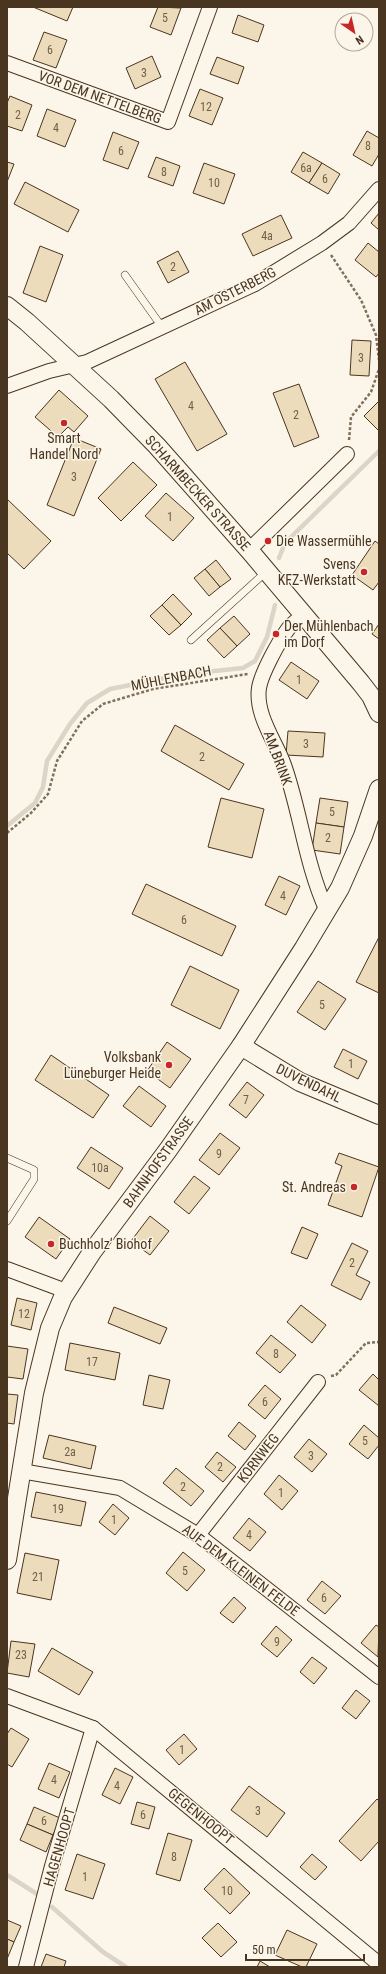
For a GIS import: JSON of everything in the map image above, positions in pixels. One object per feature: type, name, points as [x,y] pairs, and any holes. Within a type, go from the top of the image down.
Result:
[{"type":"street","name":"VOR DEM NETTELBERG","points":[[7,63],[168,122],[210,7]]},
{"type":"street","name":"AM OSTERBERG","points":[[7,386],[72,365],[87,362],[255,284],[322,243],[349,223],[379,189]]},
{"type":"street","name":"SCHARMBECKER STRASSE","points":[[7,306],[27,322],[72,365],[111,399],[157,446],[375,694]]},
{"type":"street","points":[[249,550],[347,454]]},
{"type":"street","name":"AM BRINK","points":[[304,615],[289,628],[264,672],[259,689],[262,713],[284,766],[316,888],[327,911]]},
{"type":"street","points":[[375,694],[379,713]]},
{"type":"street","name":"BAHNHOFSTRASSE","points":[[7,1560],[42,1352],[50,1328],[66,1292],[92,1252],[168,1150],[241,1046],[327,911],[354,859],[379,789]]},
{"type":"street","name":"DUVENDAHL","points":[[241,1046],[300,1082],[379,1115]]},
{"type":"street","points":[[7,1269],[66,1292]]},
{"type":"street","name":"KORNWEG","points":[[198,1535],[318,1382]]},
{"type":"street","name":"AUF DEM KLEINEN FELDE","points":[[21,1471],[120,1488],[198,1535],[379,1677]]},
{"type":"street","name":"GEGENHOOPT","points":[[7,1696],[93,1728],[379,1964]]},
{"type":"street","name":"HAGENHOOPT","points":[[26,1967],[52,1866],[93,1728]]},
{"type":"lane","points":[[125,275],[162,327]]},
{"type":"lane","points":[[192,640],[267,571]]},
{"type":"lane","points":[[7,1158],[34,1170],[34,1179],[7,1221]]},
{"type":"path","points":[[322,243],[360,300],[376,335],[379,360]]},
{"type":"path","points":[[347,454],[351,417],[371,392],[379,369]]},
{"type":"path","name":"MÜHLENBACH","points":[[7,833],[31,813],[48,794],[57,761],[82,721],[103,704],[153,689],[264,672]]},
{"type":"path","points":[[318,1382],[336,1374],[366,1343],[379,1342]]},
{"type":"building","points":[[33,7],[73,7],[67,21]]},
{"type":"building","points":[[158,7],[181,8],[171,35],[150,27]]},
{"type":"building","points":[[238,15],[264,25],[258,42],[232,33]]},
{"type":"building","points":[[44,32],[67,40],[56,68],[33,60]]},
{"type":"building","points":[[152,56],[161,77],[135,89],[126,68]]},
{"type":"building","points":[[217,57],[244,67],[238,84],[210,74]]},
{"type":"building","points":[[200,89],[223,98],[212,125],[189,116]]},
{"type":"building","points":[[10,96],[32,105],[22,131],[7,126],[7,103]]},
{"type":"building","points":[[47,109],[76,120],[65,147],[37,136]]},
{"type":"building","points":[[367,131],[379,138],[379,154],[372,166],[353,155]]},
{"type":"building","points":[[113,132],[139,142],[128,169],[103,160]]},
{"type":"building","points":[[303,152],[322,163],[309,183],[291,172]]},
{"type":"building","points":[[156,157],[180,166],[173,186],[148,177]]},
{"type":"building","points":[[7,162],[14,164],[7,182]]},
{"type":"building","points":[[204,163],[235,174],[224,204],[193,193]]},
{"type":"building","points":[[322,163],[340,174],[328,194],[309,183]]},
{"type":"building","points":[[25,182],[79,210],[68,232],[14,204]]},
{"type":"building","points":[[379,213],[379,230],[371,223]]},
{"type":"building","points":[[281,215],[292,238],[253,256],[242,234]]},
{"type":"building","points":[[368,243],[379,252],[379,273],[376,277],[355,260]]},
{"type":"building","points":[[40,246],[63,255],[46,302],[23,293]]},
{"type":"building","points":[[178,251],[189,272],[168,283],[157,262]]},
{"type":"building","points":[[352,340],[371,341],[369,376],[350,375]]},
{"type":"building","points":[[185,362],[227,434],[197,451],[155,379]]},
{"type":"building","points":[[299,384],[319,437],[294,447],[273,393]]},
{"type":"building","points":[[59,390],[88,416],[74,432],[68,427],[58,437],[35,417]]},
{"type":"building","points":[[379,401],[379,431],[364,416]]},
{"type":"building","points":[[74,438],[101,449],[74,516],[47,505]]},
{"type":"building","points":[[133,462],[157,485],[121,521],[98,498]]},
{"type":"building","points":[[166,493],[194,518],[173,541],[145,516]]},
{"type":"building","points":[[7,499],[51,541],[24,569],[7,553]]},
{"type":"building","points":[[375,541],[379,544],[379,582],[373,590],[352,575]]},
{"type":"building","points":[[216,560],[231,579],[220,587],[205,569]]},
{"type":"building","points":[[205,569],[220,587],[209,596],[194,578]]},
{"type":"building","points":[[173,594],[192,614],[181,625],[162,605]]},
{"type":"building","points":[[162,605],[181,625],[169,635],[150,616]]},
{"type":"building","points":[[234,616],[250,634],[237,646],[220,628]]},
{"type":"building","points":[[379,624],[379,639],[372,634]]},
{"type":"building","points":[[220,628],[237,646],[224,658],[207,640]]},
{"type":"building","points":[[291,662],[319,681],[307,699],[279,680]]},
{"type":"building","points":[[175,725],[244,764],[229,790],[161,751]]},
{"type":"building","points":[[288,731],[325,733],[323,757],[286,755]]},
{"type":"building","points":[[221,798],[264,809],[252,858],[208,847]]},
{"type":"building","points":[[320,798],[348,802],[344,827],[316,823]]},
{"type":"building","points":[[316,823],[344,827],[340,854],[312,850]]},
{"type":"building","points":[[279,876],[300,886],[286,915],[265,905]]},
{"type":"building","points":[[146,884],[236,926],[222,956],[132,914]]},
{"type":"building","points":[[379,937],[379,993],[356,982]]},
{"type":"building","points":[[190,966],[239,990],[220,1029],[171,1005]]},
{"type":"building","points":[[318,981],[346,999],[325,1030],[297,1012]]},
{"type":"building","name":"Volksbank Lüneburger Heide","points":[[167,1042],[191,1059],[170,1088],[147,1071]]},
{"type":"building","points":[[343,1049],[367,1061],[358,1079],[334,1067]]},
{"type":"building","points":[[51,1055],[109,1095],[93,1118],[35,1080]]},
{"type":"building","points":[[247,1082],[264,1095],[246,1118],[229,1105]]},
{"type":"building","points":[[139,1086],[166,1106],[151,1127],[123,1106]]},
{"type":"building","points":[[220,1133],[240,1148],[219,1175],[199,1160]]},
{"type":"building","points":[[91,1147],[123,1168],[109,1189],[77,1168]]},
{"type":"building","name":"St. Andreas","points":[[339,1153],[379,1167],[362,1217],[328,1205],[342,1166],[335,1163]]},
{"type":"building","points":[[194,1176],[210,1188],[189,1214],[174,1202]]},
{"type":"building","points":[[150,1216],[169,1231],[150,1255],[131,1241]]},
{"type":"building","points":[[39,1217],[70,1239],[56,1259],[25,1237]]},
{"type":"building","points":[[302,1227],[318,1234],[307,1259],[291,1253]]},
{"type":"building","points":[[352,1243],[368,1251],[356,1275],[370,1282],[361,1300],[331,1285]]},
{"type":"building","points":[[17,1298],[37,1303],[31,1330],[11,1325]]},
{"type":"building","points":[[301,1305],[326,1325],[312,1343],[287,1322]]},
{"type":"building","points":[[114,1307],[167,1328],[160,1344],[108,1323]]},
{"type":"building","points":[[271,1335],[296,1355],[280,1373],[256,1353]]},
{"type":"building","points":[[70,1343],[120,1353],[115,1380],[65,1370]]},
{"type":"building","points":[[7,1346],[28,1349],[23,1379],[7,1377]]},
{"type":"building","points":[[373,1374],[379,1380],[379,1406],[359,1390]]},
{"type":"building","points":[[149,1375],[170,1380],[163,1409],[143,1405]]},
{"type":"building","points":[[265,1385],[281,1399],[265,1419],[248,1405]]},
{"type":"building","points":[[7,1394],[18,1395],[14,1424],[7,1423]]},
{"type":"building","points":[[239,1422],[256,1436],[245,1450],[228,1436]]},
{"type":"building","points":[[364,1425],[379,1438],[379,1445],[368,1459],[349,1444]]},
{"type":"building","points":[[49,1435],[96,1446],[91,1469],[43,1458]]},
{"type":"building","points":[[309,1439],[327,1454],[312,1472],[294,1457]]},
{"type":"building","points":[[217,1452],[236,1467],[223,1482],[205,1467]]},
{"type":"building","points":[[176,1468],[204,1491],[191,1506],[163,1483]]},
{"type":"building","points":[[279,1475],[298,1491],[282,1510],[264,1494]]},
{"type":"building","points":[[36,1492],[86,1502],[81,1526],[31,1517]]},
{"type":"building","points":[[113,1504],[129,1518],[115,1535],[99,1522]]},
{"type":"building","points":[[249,1518],[266,1532],[250,1551],[233,1538]]},
{"type":"building","points":[[183,1552],[205,1570],[187,1591],[166,1573]]},
{"type":"building","points":[[25,1553],[59,1560],[51,1600],[17,1593]]},
{"type":"building","points":[[322,1581],[341,1596],[325,1614],[307,1600]]},
{"type":"building","points":[[234,1597],[246,1608],[233,1623],[220,1613]]},
{"type":"building","points":[[376,1625],[379,1627],[378,1657],[361,1643]]},
{"type":"building","points":[[276,1626],[292,1640],[277,1657],[261,1644]]},
{"type":"building","points":[[11,1641],[35,1644],[29,1677],[7,1673]]},
{"type":"building","points":[[52,1648],[93,1672],[79,1695],[38,1671]]},
{"type":"building","points":[[312,1657],[327,1668],[314,1684],[300,1672]]},
{"type":"building","points":[[356,1690],[370,1701],[356,1719],[342,1708]]},
{"type":"building","points":[[11,1728],[29,1739],[12,1767],[7,1764],[7,1734]]},
{"type":"building","points":[[184,1734],[197,1749],[179,1765],[166,1750]]},
{"type":"building","points":[[49,1763],[70,1772],[59,1798],[38,1789]]},
{"type":"building","points":[[115,1768],[133,1777],[120,1804],[102,1795]]},
{"type":"building","points":[[249,1786],[285,1813],[267,1837],[231,1810]]},
{"type":"building","points":[[377,1799],[379,1801],[379,1841],[361,1861],[339,1841]]},
{"type":"building","points":[[137,1802],[155,1807],[149,1829],[131,1824]]},
{"type":"building","points":[[34,1807],[60,1818],[53,1835],[27,1824]]},
{"type":"building","points":[[27,1824],[53,1835],[46,1852],[20,1840]]},
{"type":"building","points":[[168,1833],[192,1840],[180,1881],[156,1874]]},
{"type":"building","points":[[77,1854],[105,1864],[93,1899],[65,1890]]},
{"type":"building","points":[[312,1854],[327,1867],[315,1880],[300,1867]]},
{"type":"building","points":[[224,1868],[250,1893],[230,1914],[204,1889]]},
{"type":"building","points":[[7,1920],[21,1926],[14,1942],[7,1939]]},
{"type":"building","points":[[218,1923],[237,1942],[221,1957],[202,1938]]},
{"type":"building","points":[[287,1930],[317,1944],[306,1967],[302,1967],[275,1955]]},
{"type":"building","points":[[7,1939],[14,1942],[7,1959]]},
{"type":"building","points":[[46,1954],[66,1961],[64,1967],[41,1967]]},
{"type":"building","points":[[260,1961],[270,1967],[257,1967]]},
{"type":"waterway","points":[[279,558],[285,543],[379,451]]},
{"type":"waterway","points":[[7,826],[35,803],[43,787],[47,761],[70,724],[87,703],[110,689],[186,674],[243,668],[255,661],[267,637],[275,605]]},
{"type":"waterway","points":[[7,1875],[37,1894]]},
{"type":"waterway","points":[[52,1907],[103,1952],[126,1967]]},
{"type":"place","name":"Smart Handel Nord","points":[[64,423]]},
{"type":"place","name":"Die Wassermühle","points":[[268,541]]},
{"type":"place","name":"Svens KFZ-Werkstatt","points":[[364,572]]},
{"type":"place","name":"Der Mühlenbach im Dorf","points":[[276,634]]},
{"type":"place","name":"Volksbank Lüneburger Heide","points":[[169,1065]]},
{"type":"place","name":"St. Andreas","points":[[354,1187]]},
{"type":"place","name":"Buchholz‘ Biohof","points":[[51,1244]]}]
